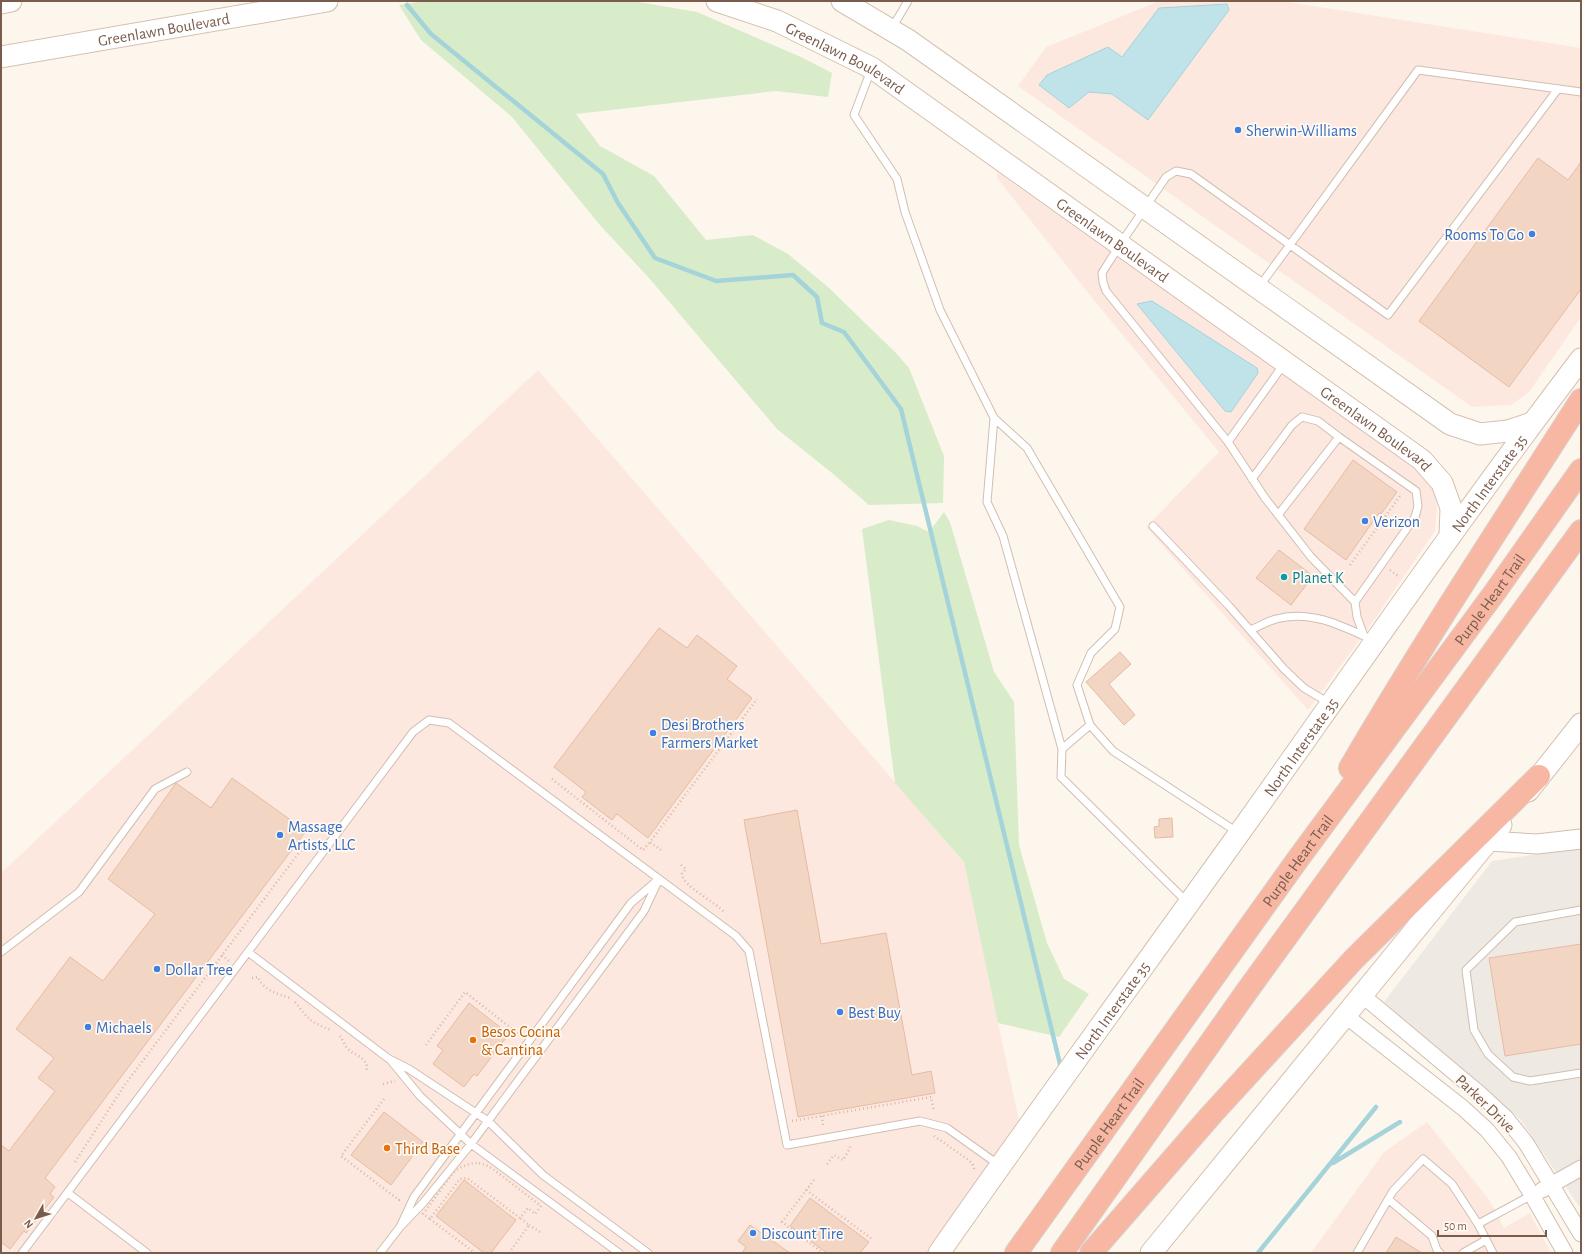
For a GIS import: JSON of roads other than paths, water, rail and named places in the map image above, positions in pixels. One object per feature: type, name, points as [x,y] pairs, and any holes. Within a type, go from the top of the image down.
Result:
[{"type":"highway","points":[[1298,859],[1370,733],[1581,400]]},
{"type":"highway","name":"Purple Heart Trail","points":[[1016,1253],[1298,859],[1495,592],[1581,470]]},
{"type":"highway","points":[[1062,1253],[1247,991],[1581,531]]},
{"type":"highway","points":[[1091,1253],[1212,1114],[1354,959],[1539,776]]},
{"type":"main road","points":[[1,3],[11,1]]},
{"type":"main road","name":"Greenlawn Boulevard","points":[[1,57],[327,1]]},
{"type":"main road","name":"Greenlawn Boulevard","points":[[717,1],[777,21],[872,68],[1121,243],[1422,460],[1442,483],[1450,508],[1450,536]]},
{"type":"main road","points":[[848,2],[908,40],[1146,207],[1450,424],[1480,434],[1508,431],[1532,423]]},
{"type":"main road","name":"North Interstate 35","points":[[939,1253],[1330,705],[1370,638],[1450,536],[1532,423],[1581,359]]},
{"type":"main road","points":[[1151,1253],[1346,1016],[1581,724]]},
{"type":"street","points":[[1488,841],[1537,844],[1581,839]]},
{"type":"street","name":"Parker Drive","points":[[1362,995],[1480,1094],[1506,1118],[1526,1143],[1581,1234]]},
{"type":"street","name":"Parker Drive","points":[[1346,1016],[1463,1108],[1487,1130],[1509,1157],[1565,1253]]},
{"type":"street","points":[[1532,1196],[1581,1168]]},
{"type":"lane","points":[[891,30],[908,1]]},
{"type":"lane","points":[[872,68],[854,115],[897,179],[905,212],[940,310],[994,418],[1027,448],[1120,607],[1115,629],[1091,653],[1077,685],[1090,725],[1113,751],[1239,833]]},
{"type":"lane","points":[[1258,287],[1290,246],[1418,70],[1581,92]]},
{"type":"lane","points":[[1370,638],[1357,617],[1355,602],[1311,558],[1252,479],[1228,442],[1106,291],[1102,273],[1166,177],[1176,171],[1191,174],[1388,316],[1558,89]]},
{"type":"lane","points":[[1228,442],[1285,362]]},
{"type":"lane","points":[[1252,479],[1292,425],[1302,417],[1318,421],[1416,491],[1418,506],[1415,517],[1355,602]]},
{"type":"lane","points":[[994,418],[988,502],[1003,536],[1062,749],[1061,777],[1189,903]]},
{"type":"lane","points":[[1278,515],[1339,437]]},
{"type":"lane","points":[[1153,526],[1229,606],[1284,669],[1304,688],[1330,705]]},
{"type":"lane","points":[[1250,630],[1276,619],[1304,616],[1337,623],[1370,638]]},
{"type":"lane","points":[[22,1253],[413,732],[429,720],[449,723],[736,936],[749,951],[787,1145],[920,1120],[947,1128],[1000,1166]]},
{"type":"lane","points":[[1062,749],[1090,725]]},
{"type":"lane","points":[[1,952],[78,892],[155,789],[187,772]]},
{"type":"lane","points":[[400,1227],[414,1197],[475,1113],[632,903],[659,879]]},
{"type":"lane","points":[[380,1253],[400,1227],[423,1203],[471,1144],[644,911],[659,879]]},
{"type":"lane","points":[[1581,910],[1515,922],[1466,970],[1474,1030],[1488,1054],[1513,1077],[1530,1081],[1581,1073]]},
{"type":"lane","points":[[248,952],[389,1059],[409,1069],[488,1121],[543,1175],[648,1253]]},
{"type":"lane","points":[[389,1059],[420,1096],[471,1144],[619,1253]]},
{"type":"lane","points":[[1357,1253],[1393,1191],[1423,1159],[1452,1184],[1478,1224],[1493,1253]]},
{"type":"lane","points":[[68,1193],[147,1253]]},
{"type":"lane","points":[[1478,1224],[1532,1196]]},
{"type":"lane","points":[[1388,1200],[1432,1236],[1437,1250],[1440,1253]]},
{"type":"lane","points":[[1463,1253],[1486,1240]]},
{"type":"water","points":[[1227,4],[1229,10],[1148,120],[1112,94],[1089,92],[1069,108],[1039,85],[1047,75],[1108,47],[1122,57],[1159,8]]},
{"type":"water","points":[[1152,301],[1257,368],[1258,373],[1231,412],[1225,411],[1137,304]]},
{"type":"waterway","points":[[407,5],[431,34],[603,174],[618,203],[655,258],[716,281],[793,275],[817,297],[822,323],[844,332],[901,409],[1060,1064]]},
{"type":"waterway","points":[[1258,1253],[1376,1107]]},
{"type":"waterway","points":[[1333,1163],[1400,1122]]},
{"type":"place","name":"Sherwin-Williams","points":[[1238,130]]},
{"type":"place","name":"Rooms To Go","points":[[1532,234]]},
{"type":"place","name":"Verizon","points":[[1365,521]]},
{"type":"place","name":"Planet K","points":[[1284,577]]},
{"type":"place","name":"Desi Brothers Farmers Market","points":[[653,733]]},
{"type":"place","name":"Massage Artists, LLC","points":[[280,835]]},
{"type":"place","name":"Dollar Tree","points":[[157,969]]},
{"type":"place","name":"Best Buy","points":[[840,1012]]},
{"type":"place","name":"Michaels","points":[[88,1027]]},
{"type":"place","name":"Besos Cocina & Cantina","points":[[473,1040]]},
{"type":"place","name":"Third Base","points":[[387,1148]]},
{"type":"place","name":"Discount Tire","points":[[753,1233]]}]
